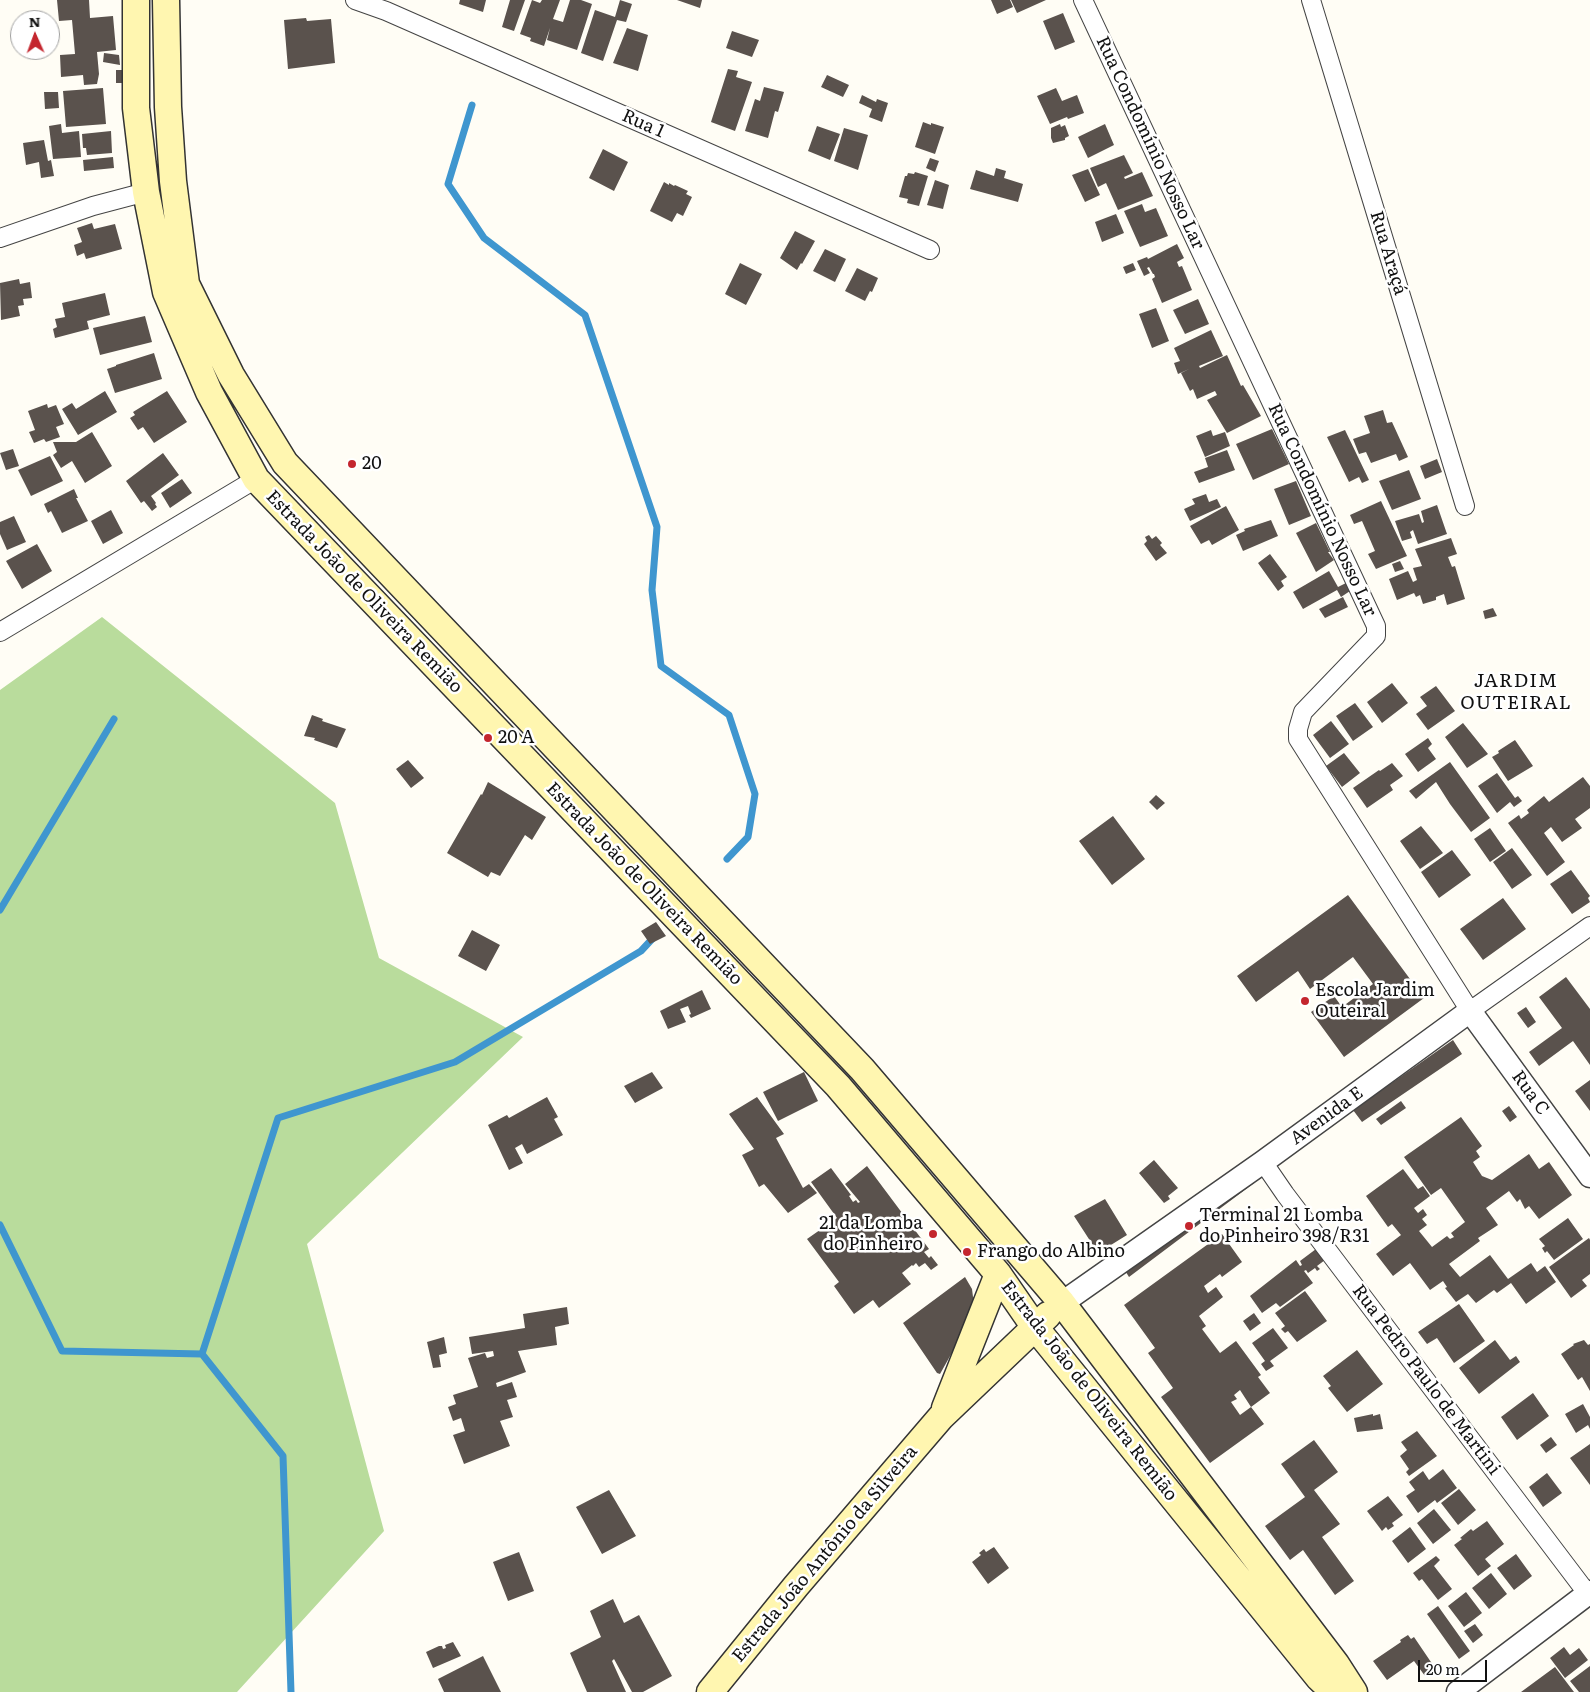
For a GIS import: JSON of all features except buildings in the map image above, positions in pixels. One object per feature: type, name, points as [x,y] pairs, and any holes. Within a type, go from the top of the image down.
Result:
[{"type":"main road","name":"Estrada João de Oliveira Remião","points":[[136,0],[136,108],[146,192],[166,292],[209,392],[256,479],[838,1086],[998,1274],[1034,1326],[1319,1678],[1334,1692]]},
{"type":"main road","name":"Estrada João de Oliveira Remião","points":[[166,0],[168,106],[173,181],[186,284],[231,375],[285,462],[862,1069],[1062,1303],[1330,1656],[1354,1692]]},
{"type":"main road","points":[[998,1274],[1010,1269],[1022,1270],[1062,1303]]},
{"type":"main road","name":"Estrada João Antônio da Silveira","points":[[941,1417],[998,1274]]},
{"type":"main road","name":"Estrada João Antônio da Silveira","points":[[710,1692],[796,1586],[941,1417],[1034,1326],[1062,1303]]},
{"type":"street","name":"Rua 1","points":[[355,0],[386,11],[930,250]]},
{"type":"street","name":"Rua Condomínio Nosso Lar","points":[[1083,0],[1376,626],[1376,636],[1304,712],[1298,729],[1298,739],[1470,1011]]},
{"type":"street","name":"Rua Araçá","points":[[1311,0],[1465,506]]},
{"type":"street","points":[[0,238],[93,206],[146,192]]},
{"type":"street","points":[[0,632],[256,479]]},
{"type":"street","name":"Avenida E","points":[[1062,1303],[1263,1162],[1590,926]]},
{"type":"street","name":"Rua C","points":[[1470,1011],[1590,1176]]},
{"type":"street","name":"Rua Pedro Paulo de Martini","points":[[1263,1162],[1291,1202],[1589,1594]]},
{"type":"street","points":[[1458,1692],[1589,1594]]},
{"type":"green space","points":[[102,617],[335,803],[379,958],[523,1037],[307,1244],[384,1531],[237,1692],[0,1692],[0,690]]},
{"type":"waterway","points":[[472,105],[448,184],[484,238],[585,315],[657,527],[652,590],[661,666],[729,715],[755,794],[748,837],[727,859]]},
{"type":"waterway","points":[[0,910],[114,719]]},
{"type":"waterway","points":[[202,1354],[278,1118],[455,1062],[641,951],[654,937]]},
{"type":"waterway","points":[[0,1225],[62,1351],[202,1354],[283,1456],[291,1692]]},
{"type":"place","name":"20","points":[[352,464]]},
{"type":"place","name":"20 A","points":[[488,738]]},
{"type":"place","name":"Escola Jardim Outeiral","points":[[1305,1001]]},
{"type":"place","name":"Terminal 21 Lomba do Pinheiro 398/R31","points":[[1189,1226]]},
{"type":"place","name":"21 da Lomba do Pinheiro","points":[[933,1234]]},
{"type":"place","name":"Frango do Albino","points":[[967,1252]]},
{"type":"district","name":"JARDIM OUTEIRAL","points":[[1516,692]]}]
